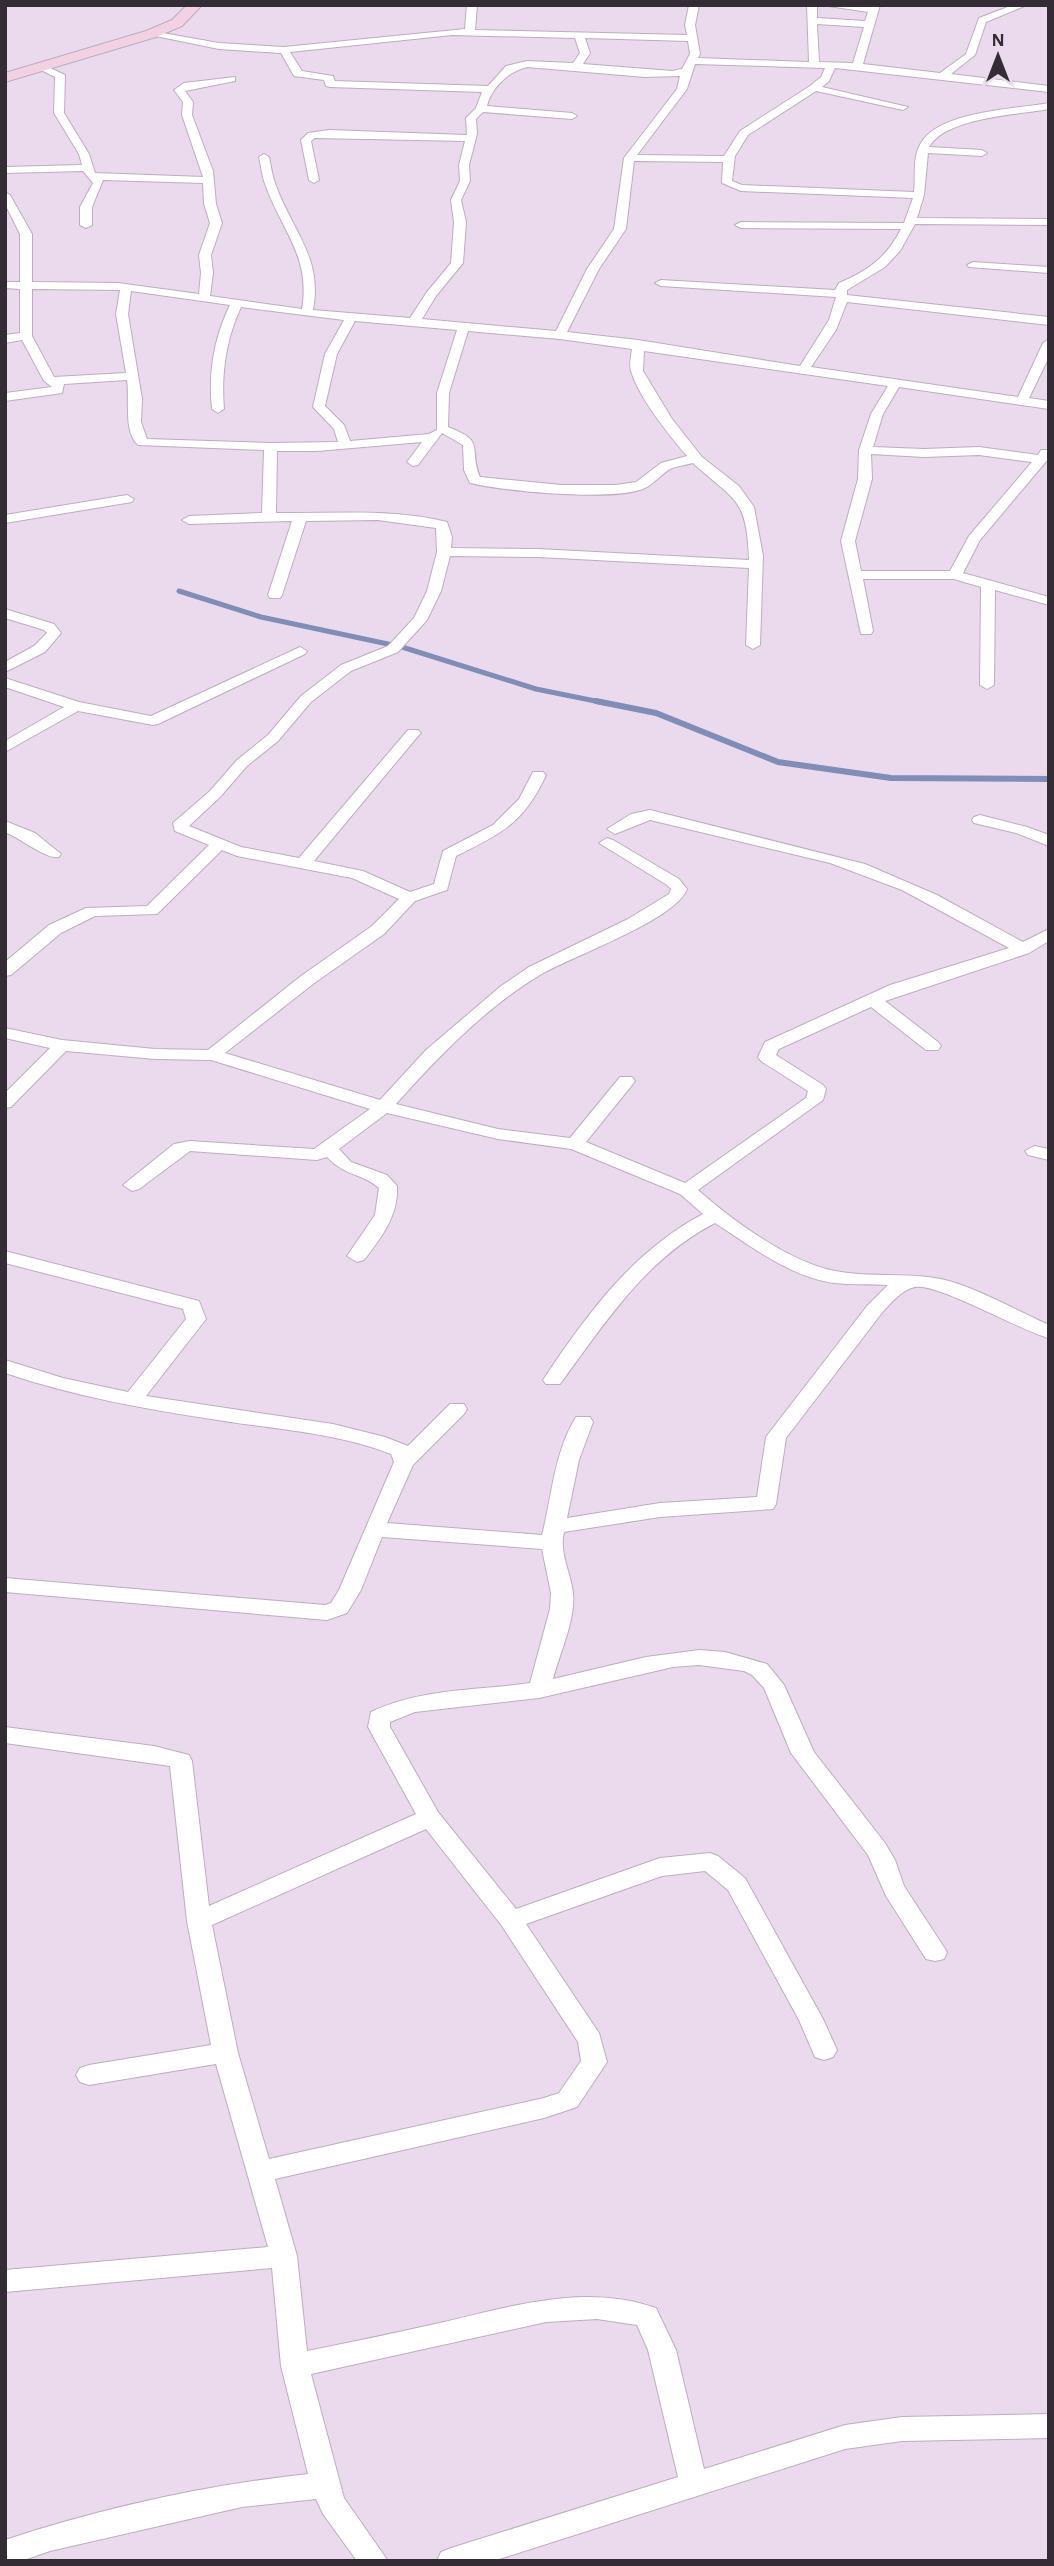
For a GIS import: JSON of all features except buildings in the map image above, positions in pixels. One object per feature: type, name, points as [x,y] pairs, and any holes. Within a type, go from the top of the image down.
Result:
[{"type":"main road","points":[[5,71],[156,22],[182,5]]},
{"type":"main road","points":[[5,78],[152,34],[177,23],[195,5]]},
{"type":"street","points":[[470,32],[472,5]]},
{"type":"street","points":[[560,335],[593,269],[620,229],[629,158],[681,94],[686,72],[695,54],[691,38],[694,5]]},
{"type":"street","points":[[812,5],[814,64]]},
{"type":"street","points":[[827,5],[873,7],[857,66]]},
{"type":"street","points":[[944,75],[970,54],[982,20],[1022,5]]},
{"type":"street","points":[[813,21],[869,24]]},
{"type":"street","points":[[152,34],[219,46],[284,50],[470,32],[691,38]]},
{"type":"street","points":[[576,66],[585,53],[579,35]]},
{"type":"street","points":[[284,50],[298,74],[329,78],[330,84],[490,89]]},
{"type":"street","points":[[693,61],[857,66],[1049,89]]},
{"type":"street","points":[[832,65],[825,79],[814,88],[744,133],[735,142],[727,159],[727,183],[741,188],[919,195]]},
{"type":"street","points":[[413,324],[431,294],[457,263],[460,222],[456,205],[466,181],[464,165],[472,131],[469,121],[481,109],[482,99],[506,71],[517,66],[576,66],[630,70],[657,76],[686,72]]},
{"type":"street","points":[[43,68],[60,75],[59,113],[83,154],[90,177],[210,180]]},
{"type":"street","points":[[204,298],[207,273],[205,255],[216,227],[210,204],[210,180],[187,116],[188,102],[179,88],[231,79]]},
{"type":"street","points":[[814,88],[903,107]]},
{"type":"street","points":[[804,369],[836,320],[843,296],[843,285],[881,265],[909,224],[919,195],[923,150],[932,137],[952,127],[1049,106]]},
{"type":"street","points":[[481,109],[572,116]]},
{"type":"street","points":[[1017,112],[1049,120]]},
{"type":"street","points":[[314,180],[306,140],[318,134],[469,138]]},
{"type":"street","points":[[923,150],[982,153]]},
{"type":"street","points":[[264,157],[270,184],[305,255],[311,290],[307,313]]},
{"type":"street","points":[[629,158],[727,159]]},
{"type":"street","points":[[5,170],[87,169]]},
{"type":"street","points":[[86,225],[86,207],[98,183],[97,178]]},
{"type":"street","points":[[5,195],[26,234],[26,336],[50,382],[59,385],[58,390],[5,397]]},
{"type":"street","points":[[741,225],[1049,222]]},
{"type":"street","points":[[973,265],[1049,270]]},
{"type":"street","points":[[661,283],[843,296],[999,318],[1049,321]]},
{"type":"street","points":[[5,285],[126,287],[351,318],[560,335],[638,344],[1049,405]]},
{"type":"street","points":[[126,287],[122,314],[136,399],[136,430],[138,438],[143,442],[271,447],[345,445],[430,438]]},
{"type":"street","points":[[218,410],[217,374],[222,347],[237,303]]},
{"type":"street","points":[[345,445],[340,428],[319,407],[331,354],[351,318]]},
{"type":"street","points":[[442,429],[443,393],[463,329]]},
{"type":"street","points":[[5,338],[26,336]]},
{"type":"street","points":[[1022,401],[1049,343]]},
{"type":"street","points":[[638,344],[636,368],[641,380],[696,458],[742,497],[753,524],[753,645]]},
{"type":"street","points":[[50,382],[131,376]]},
{"type":"street","points":[[866,631],[848,541],[865,479],[865,450],[877,414],[895,384]]},
{"type":"street","points":[[413,462],[430,438],[442,429]]},
{"type":"street","points":[[442,429],[466,438],[470,443],[472,474],[475,480],[486,482],[561,489],[616,489],[640,485],[666,466],[696,458]]},
{"type":"street","points":[[269,517],[271,447]]},
{"type":"street","points":[[865,450],[1045,455]]},
{"type":"street","points":[[956,575],[974,539],[1045,455]]},
{"type":"street","points":[[5,519],[127,499]]},
{"type":"street","points":[[189,520],[380,517],[429,521],[442,525],[445,537],[444,552],[438,578],[424,614],[393,649],[346,668],[306,699],[273,738],[242,763],[215,794],[181,823],[184,830],[219,844],[257,856],[357,874],[409,898]]},
{"type":"street","points":[[275,595],[300,518]]},
{"type":"street","points":[[444,552],[538,553],[755,564]]},
{"type":"street","points":[[854,576],[956,575],[1049,601]]},
{"type":"street","points":[[987,685],[988,583]]},
{"type":"street","points":[[5,612],[49,627],[54,634],[46,644],[5,668]]},
{"type":"street","points":[[5,682],[76,706],[153,721],[300,651]]},
{"type":"street","points":[[5,748],[76,706]]},
{"type":"street","points":[[303,864],[413,733]]},
{"type":"street","points":[[212,1055],[307,980],[378,930],[409,898],[441,887],[449,854],[499,828],[527,801],[538,775]]},
{"type":"street","points":[[132,1185],[180,1148],[226,1147],[317,1155],[384,1107],[432,1054],[507,990],[535,971],[634,923],[676,897],[679,890],[673,882],[611,836],[637,817],[650,815],[862,867],[933,897],[1023,949]]},
{"type":"street","points":[[980,820],[1021,830],[1049,841]]},
{"type":"street","points":[[5,826],[29,836],[53,854]]},
{"type":"street","points":[[5,971],[55,929],[92,911],[150,911],[219,844]]},
{"type":"street","points":[[687,1190],[814,1100],[817,1089],[767,1057],[771,1046],[872,999],[953,969],[1023,949],[1049,934]]},
{"type":"street","points":[[872,999],[932,1046]]},
{"type":"street","points":[[5,1034],[62,1045],[155,1054],[212,1055],[384,1107],[498,1134],[575,1144],[687,1190],[715,1216],[783,1258],[805,1268],[834,1277],[912,1280],[941,1285],[1049,1332]]},
{"type":"street","points":[[6,1100],[62,1045]]},
{"type":"street","points":[[575,1144],[626,1081]]},
{"type":"street","points":[[328,1148],[345,1166],[380,1179],[388,1186],[388,1207],[372,1237],[357,1256]]},
{"type":"street","points":[[553,1380],[624,1287],[651,1259],[677,1236],[715,1216]]},
{"type":"street","points":[[5,1257],[192,1305],[195,1319],[133,1399]]},
{"type":"street","points":[[374,1529],[553,1535],[600,1518],[684,1507],[766,1504],[776,1437],[874,1310],[889,1293],[912,1280]]},
{"type":"street","points":[[5,1366],[133,1399],[219,1415],[334,1429],[377,1440],[400,1450],[404,1462]]},
{"type":"street","points":[[5,1585],[327,1613],[339,1608],[350,1590],[404,1462],[457,1409]]},
{"type":"street","points":[[539,1690],[561,1609],[562,1593],[553,1535],[565,1473],[574,1440],[583,1422]]},
{"type":"street","points":[[258,2172],[544,2108],[568,2100],[594,2062],[590,2040],[510,1920],[430,1818],[379,1727],[379,1718],[388,1713],[421,1704],[539,1690],[669,1660],[712,1659],[752,1665],[762,1671],[777,1692],[793,1736],[809,1765],[849,1811],[882,1858],[893,1888],[934,1952]]},
{"type":"street","points":[[5,1735],[154,1754],[181,1760],[199,1921],[225,2053],[284,2256],[295,2366],[325,2485],[333,2505],[374,2561]]},
{"type":"street","points":[[199,1921],[430,1818]]},
{"type":"street","points":[[510,1920],[660,1867],[710,1862],[737,1884],[811,2019],[824,2050]]},
{"type":"street","points":[[89,2074],[225,2053]]},
{"type":"street","points":[[5,2281],[284,2256]]},
{"type":"street","points":[[295,2366],[520,2316],[587,2306],[646,2316],[663,2350],[694,2486]]},
{"type":"street","points":[[451,2561],[694,2486],[799,2449],[845,2437],[902,2429],[1049,2426]]},
{"type":"street","points":[[5,2553],[50,2538],[242,2494],[325,2485]]},
{"type":"waterway","points":[[179,591],[261,617],[402,647],[536,689],[605,703]]},
{"type":"waterway","points":[[596,701],[656,713],[778,762],[891,778],[1049,779]]}]
